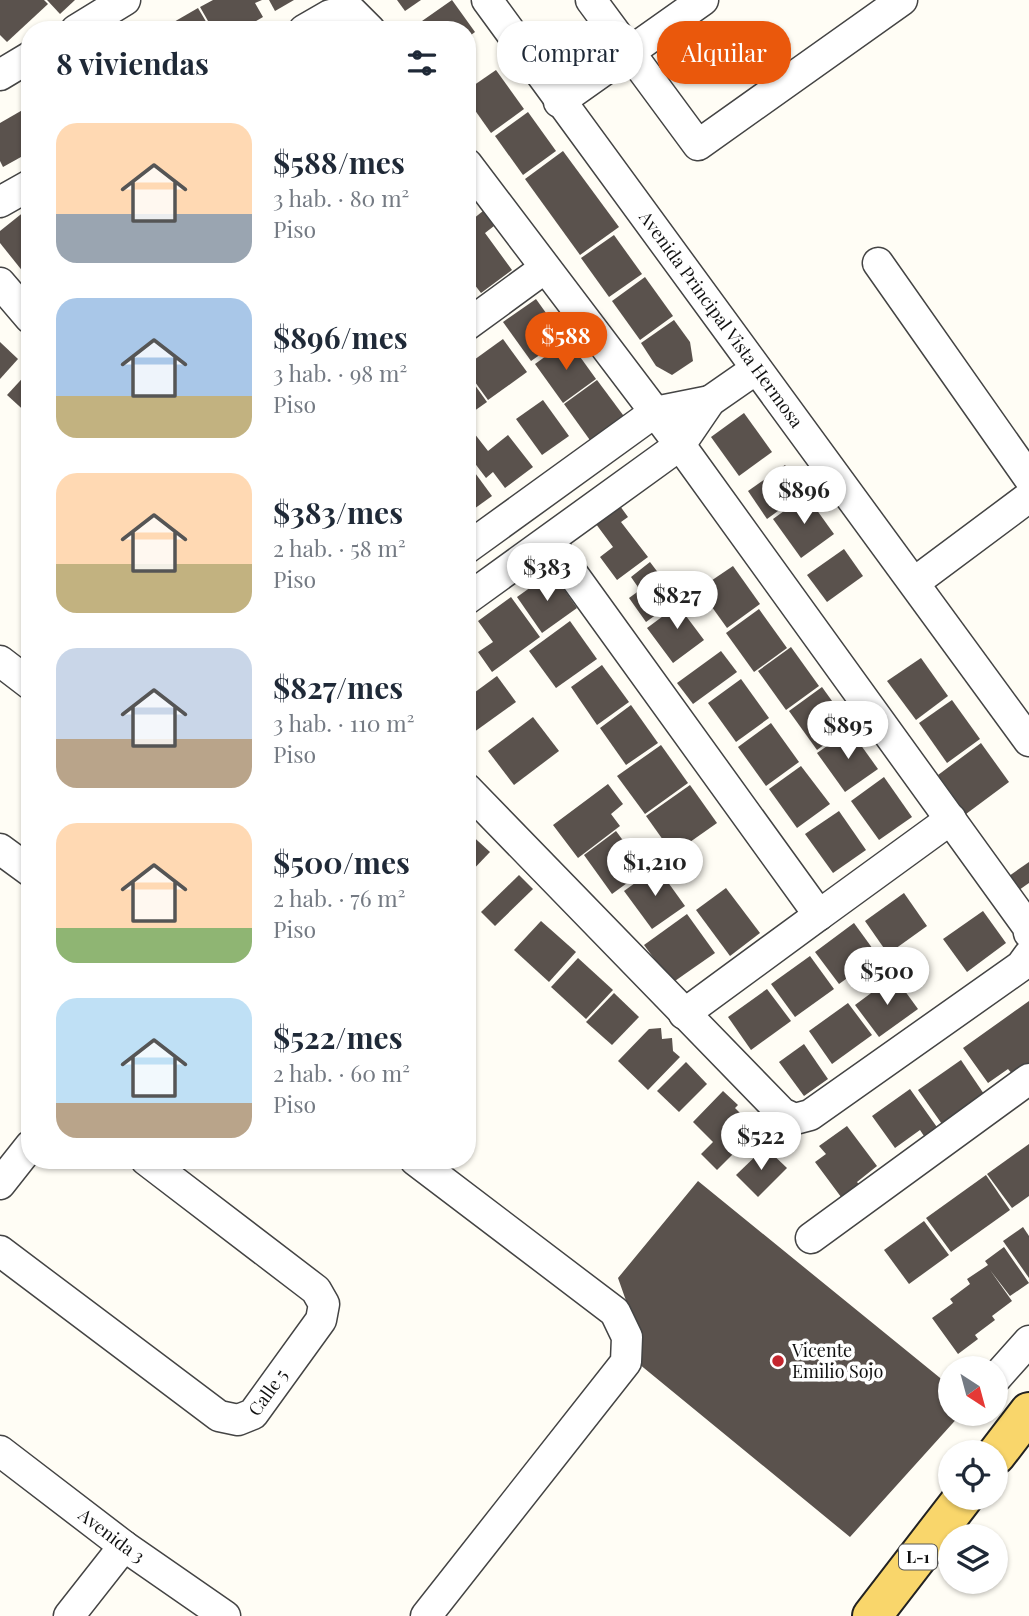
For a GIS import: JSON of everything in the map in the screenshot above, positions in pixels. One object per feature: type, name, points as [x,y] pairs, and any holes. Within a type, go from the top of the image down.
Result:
[{"type":"main road","points":[[1008,1440],[1029,1412]]},
{"type":"main road","name":"L-1","points":[[872,1616],[954,1510]]},
{"type":"street","points":[[91,21],[125,0]]},
{"type":"street","name":"Avenida Principal Vista Hermosa","points":[[487,0],[559,102],[915,582],[1029,741]]},
{"type":"street","points":[[591,0],[606,21]]},
{"type":"street","points":[[643,43],[703,0]]},
{"type":"street","points":[[643,72],[698,145],[902,0]]},
{"type":"street","points":[[320,21],[330,15],[352,12],[361,21]]},
{"type":"street","points":[[559,102],[585,84]]},
{"type":"street","points":[[476,175],[680,445],[1028,926],[1029,933]]},
{"type":"street","points":[[0,202],[21,191]]},
{"type":"street","points":[[878,263],[1029,478]]},
{"type":"street","points":[[476,318],[545,268]]},
{"type":"street","points":[[0,284],[21,308]]},
{"type":"street","points":[[476,593],[680,445],[710,401],[756,369]]},
{"type":"street","points":[[476,541],[655,412],[710,401]]},
{"type":"street","points":[[915,582],[1029,497]]},
{"type":"street","points":[[549,541],[818,915]]},
{"type":"street","points":[[0,661],[21,677]]},
{"type":"street","points":[[476,798],[782,1113],[795,1119],[810,1115],[1021,966],[1029,955]]},
{"type":"street","points":[[684,1014],[951,819]]},
{"type":"street","points":[[0,849],[21,864]]},
{"type":"street","points":[[811,1238],[1029,1079]]},
{"type":"street","points":[[0,1184],[21,1157]]},
{"type":"street","name":"Calle 5","points":[[0,1251],[219,1416],[238,1420],[253,1414],[321,1320],[324,1304],[316,1290],[158,1169]]},
{"type":"street","points":[[426,1616],[626,1362],[627,1337],[615,1312],[427,1169]]},
{"type":"street","points":[[1008,1364],[1029,1340]]},
{"type":"street","name":"Avenida 3","points":[[0,1451],[124,1546],[225,1616]]},
{"type":"street","points":[[69,1616],[124,1546]]},
{"type":"building","points":[[0,0],[44,0],[48,4],[30,21],[21,21],[21,29],[7,42],[0,35]]},
{"type":"building","points":[[47,0],[75,0],[60,14]]},
{"type":"building","points":[[213,0],[262,0],[255,3],[263,17],[256,21],[208,21],[200,7]]},
{"type":"building","points":[[269,0],[294,0],[275,11]]},
{"type":"building","points":[[397,0],[421,0],[405,11]]},
{"type":"building","points":[[452,0],[467,21],[422,21]]},
{"type":"building","points":[[198,8],[206,21],[176,21]]},
{"type":"building","points":[[496,70],[497,84],[506,84],[524,109],[491,133],[476,112],[476,84]]},
{"type":"building","points":[[21,111],[21,157],[3,167],[0,161],[0,123]]},
{"type":"building","points":[[528,112],[556,151],[523,175],[495,136]]},
{"type":"building","points":[[563,151],[619,227],[580,255],[525,179]]},
{"type":"building","points":[[483,211],[494,226],[485,233],[512,270],[481,293],[476,287],[476,217]]},
{"type":"building","points":[[21,214],[21,269],[0,243],[0,231]]},
{"type":"building","points":[[614,235],[642,274],[609,297],[581,258]]},
{"type":"building","points":[[645,277],[673,316],[640,340],[612,301]]},
{"type":"building","points":[[536,299],[564,338],[531,361],[503,322]]},
{"type":"building","points":[[674,320],[690,342],[693,361],[672,375],[656,366],[641,343]]},
{"type":"building","points":[[503,339],[527,372],[488,400],[476,383],[476,358]]},
{"type":"building","points":[[568,340],[596,379],[563,403],[535,364]]},
{"type":"building","points":[[0,342],[18,359],[0,379]]},
{"type":"building","points":[[21,380],[21,408],[7,395]]},
{"type":"building","points":[[597,380],[626,419],[592,443],[564,404]]},
{"type":"building","points":[[476,387],[487,402],[476,410]]},
{"type":"building","points":[[543,400],[569,436],[542,455],[516,419]]},
{"type":"building","points":[[744,413],[772,452],[739,476],[711,437]]},
{"type":"building","points":[[508,435],[533,467],[505,488],[493,472],[486,478],[476,465],[476,436],[488,451]]},
{"type":"building","points":[[785,465],[804,492],[767,519],[748,491]]},
{"type":"building","points":[[476,474],[492,496],[476,508]]},
{"type":"building","points":[[806,495],[834,534],[801,558],[773,519]]},
{"type":"building","points":[[620,506],[628,517],[621,522],[648,557],[617,580],[600,557],[613,547],[596,524]]},
{"type":"building","points":[[844,549],[863,576],[827,602],[807,575]]},
{"type":"building","points":[[650,562],[678,599],[646,622],[629,598],[640,590],[631,577]]},
{"type":"building","points":[[733,566],[760,604],[727,628],[699,589]]},
{"type":"building","points":[[552,572],[577,608],[542,633],[517,597]]},
{"type":"building","points":[[690,596],[699,607],[686,616],[704,640],[673,663],[647,628]]},
{"type":"building","points":[[511,597],[540,637],[492,672],[478,652],[493,642],[478,621]]},
{"type":"building","points":[[759,609],[787,648],[754,672],[726,633]]},
{"type":"building","points":[[570,621],[597,659],[556,688],[529,651]]},
{"type":"building","points":[[791,647],[819,686],[786,710],[758,671]]},
{"type":"building","points":[[721,651],[737,672],[693,704],[677,683]]},
{"type":"building","points":[[921,658],[948,696],[916,720],[887,681]]},
{"type":"building","points":[[602,665],[629,702],[597,725],[571,687]]},
{"type":"building","points":[[497,676],[516,702],[476,731],[476,691]]},
{"type":"building","points":[[741,679],[769,718],[736,742],[708,703]]},
{"type":"building","points":[[822,687],[850,726],[817,750],[789,711]]},
{"type":"building","points":[[952,700],[980,739],[947,763],[919,723]]},
{"type":"building","points":[[631,705],[658,743],[626,765],[600,728]]},
{"type":"building","points":[[533,717],[559,751],[514,785],[488,751]]},
{"type":"building","points":[[771,723],[799,762],[766,786],[738,747]]},
{"type":"building","points":[[850,730],[878,769],[845,792],[817,753]]},
{"type":"building","points":[[981,743],[1009,782],[966,814],[938,775]]},
{"type":"building","points":[[661,745],[688,783],[645,814],[617,776]]},
{"type":"building","points":[[801,766],[830,804],[797,828],[769,789]]},
{"type":"building","points":[[884,777],[912,817],[879,840],[851,801]]},
{"type":"building","points":[[608,784],[623,804],[611,814],[620,826],[578,858],[553,825]]},
{"type":"building","points":[[690,785],[717,823],[673,854],[646,816]]},
{"type":"building","points":[[839,811],[866,850],[833,873],[805,834]]},
{"type":"building","points":[[616,831],[645,870],[612,894],[584,855]]},
{"type":"building","points":[[476,839],[490,852],[476,867]]},
{"type":"building","points":[[1029,862],[1029,883],[1019,890],[1009,876]]},
{"type":"building","points":[[657,867],[685,906],[652,929],[624,891]]},
{"type":"building","points":[[519,875],[533,889],[495,926],[481,912]]},
{"type":"building","points":[[726,888],[760,933],[730,956],[696,910]]},
{"type":"building","points":[[904,893],[927,926],[888,954],[865,921]]},
{"type":"building","points":[[983,911],[1006,943],[967,972],[943,939]]},
{"type":"building","points":[[687,914],[715,953],[672,983],[644,945]]},
{"type":"building","points":[[541,921],[576,952],[549,982],[514,950]]},
{"type":"building","points":[[854,923],[878,956],[839,984],[815,952]]},
{"type":"building","points":[[810,956],[834,989],[795,1017],[771,984]]},
{"type":"building","points":[[578,958],[613,990],[586,1019],[551,987]]},
{"type":"building","points":[[894,976],[918,1009],[879,1037],[855,1005]]},
{"type":"building","points":[[767,989],[791,1021],[751,1050],[728,1017]]},
{"type":"building","points":[[614,993],[639,1017],[612,1045],[586,1022]]},
{"type":"building","points":[[1029,1001],[1029,1066],[1014,1076],[1008,1069],[988,1083],[963,1048]]},
{"type":"building","points":[[848,1003],[872,1035],[832,1064],[809,1031]]},
{"type":"building","points":[[661,1028],[662,1039],[672,1038],[673,1051],[680,1057],[648,1090],[618,1061],[649,1029]]},
{"type":"building","points":[[804,1044],[828,1079],[804,1096],[779,1062]]},
{"type":"building","points":[[961,1060],[986,1097],[944,1127],[918,1090]]},
{"type":"building","points":[[686,1062],[707,1084],[679,1112],[657,1091]]},
{"type":"building","points":[[910,1089],[939,1130],[926,1139],[920,1130],[895,1148],[872,1116]]},
{"type":"building","points":[[723,1091],[738,1105],[735,1108],[757,1130],[717,1170],[701,1154],[713,1142],[693,1122]]},
{"type":"building","points":[[847,1126],[877,1166],[857,1182],[862,1188],[844,1201],[815,1162],[826,1154],[819,1146]]},
{"type":"building","points":[[1029,1144],[1029,1196],[1012,1208],[987,1174]]},
{"type":"building","points":[[765,1147],[787,1168],[758,1197],[736,1175]]},
{"type":"building","points":[[986,1175],[1010,1210],[951,1252],[926,1218]]},
{"type":"building","name":"Vicente Emilio Sojo","points":[[698,1181],[938,1376],[938,1426],[950,1426],[850,1537],[633,1359],[630,1312],[618,1278]]},
{"type":"building","points":[[924,1221],[949,1255],[909,1284],[884,1250]]},
{"type":"building","points":[[1023,1227],[1029,1236],[1029,1278],[1003,1241]]},
{"type":"building","points":[[1004,1247],[1029,1283],[1010,1296],[990,1270],[1012,1301],[992,1316],[995,1320],[975,1335],[978,1339],[958,1354],[932,1318],[953,1303],[950,1299],[970,1284],[967,1279],[988,1265],[985,1261]]},
{"type":"place","name":"Vicente Emilio Sojo","points":[[778,1361]]}]
